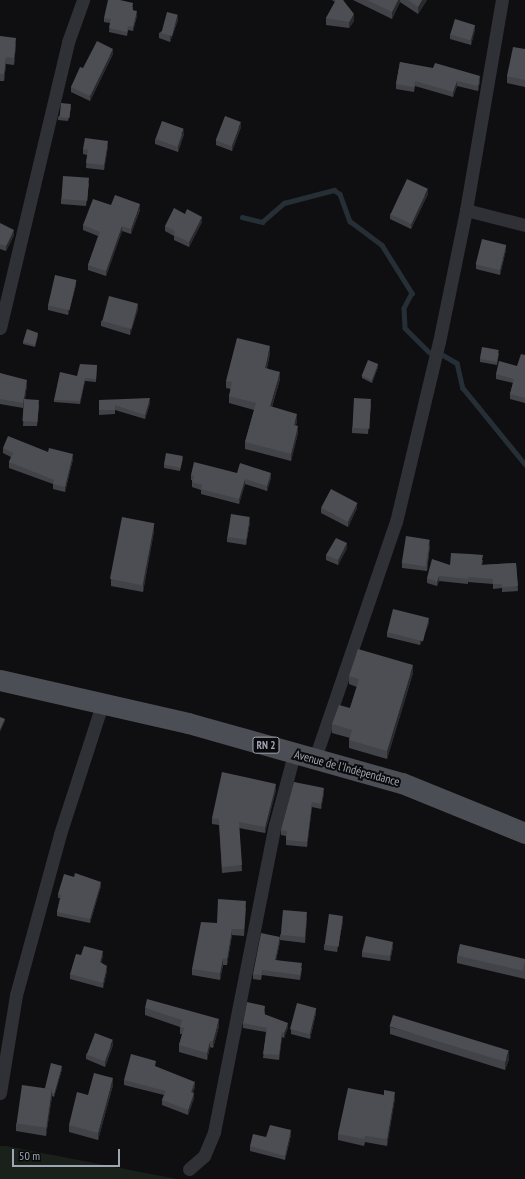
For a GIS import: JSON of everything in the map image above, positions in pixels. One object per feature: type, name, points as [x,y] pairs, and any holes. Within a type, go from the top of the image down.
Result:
[{"type":"main road","name":"Avenue de l'Indépendance","points":[[0,680],[103,702],[294,754],[315,758],[402,783],[525,833]]},
{"type":"street","points":[[0,328],[68,42],[83,0]]},
{"type":"street","points":[[315,758],[396,522],[439,342],[466,210],[502,0]]},
{"type":"street","points":[[466,210],[525,225]]},
{"type":"street","points":[[0,1093],[16,995],[60,834],[103,702]]},
{"type":"street","points":[[189,1169],[204,1156],[214,1132],[275,825],[294,754]]},
{"type":"shaded area","points":[[0,1146],[6,1146],[177,1179],[0,1179]]},
{"type":"building","points":[[108,0],[120,0],[133,3],[132,10],[137,11],[133,27],[128,26],[127,32],[109,28],[111,19],[104,18]]},
{"type":"building","points":[[336,0],[343,0],[354,14],[349,22],[326,18]]},
{"type":"building","points":[[367,0],[398,0],[392,12]]},
{"type":"building","points":[[408,0],[422,0],[418,7]]},
{"type":"building","points":[[167,12],[178,15],[172,36],[161,33]]},
{"type":"building","points":[[455,19],[475,25],[470,40],[450,34]]},
{"type":"building","points":[[0,36],[16,38],[14,58],[6,57],[4,74],[0,74]]},
{"type":"building","points":[[97,41],[113,49],[90,96],[71,87],[80,67],[83,68]]},
{"type":"building","points":[[513,47],[525,49],[525,80],[507,76]]},
{"type":"building","points":[[400,62],[433,68],[435,63],[480,76],[478,86],[457,81],[453,92],[415,81],[414,87],[396,84]]},
{"type":"building","points":[[61,103],[71,104],[69,118],[60,117]]},
{"type":"building","points":[[225,116],[241,122],[232,146],[216,140]]},
{"type":"building","points":[[162,121],[184,129],[177,147],[156,139]]},
{"type":"building","points":[[85,138],[108,141],[104,165],[86,163],[88,150],[83,149]]},
{"type":"building","points":[[63,176],[89,178],[87,201],[61,199]]},
{"type":"building","points":[[407,179],[428,189],[411,224],[391,214]]},
{"type":"building","points":[[115,195],[140,204],[131,229],[122,226],[106,271],[88,265],[100,232],[83,225],[93,199],[111,205]]},
{"type":"building","points":[[174,208],[185,214],[187,209],[202,217],[189,242],[174,235],[175,231],[165,226]]},
{"type":"building","points":[[0,223],[14,230],[6,246],[0,244]]},
{"type":"building","points":[[482,239],[506,245],[500,270],[476,264]]},
{"type":"building","points":[[55,275],[76,280],[69,310],[48,305]]},
{"type":"building","points":[[109,296],[138,304],[131,329],[102,321]]},
{"type":"building","points":[[27,329],[38,333],[35,345],[23,342]]},
{"type":"building","points":[[237,338],[270,346],[265,368],[280,372],[270,406],[297,414],[294,425],[298,426],[291,454],[245,442],[256,403],[229,396],[232,382],[226,381]]},
{"type":"building","points":[[482,347],[499,350],[497,362],[480,359]]},
{"type":"building","points":[[521,354],[525,355],[525,398],[510,394],[514,379],[496,374],[499,361],[517,366]]},
{"type":"building","points":[[368,360],[378,364],[372,380],[362,376]]},
{"type":"building","points":[[80,364],[97,365],[96,379],[85,378],[80,401],[54,400],[60,372],[77,376]]},
{"type":"building","points":[[0,373],[27,380],[23,403],[0,399]]},
{"type":"building","points":[[150,398],[145,415],[115,405],[115,410],[99,410],[99,400]]},
{"type":"building","points":[[354,398],[371,399],[369,429],[352,428]]},
{"type":"building","points":[[24,399],[39,400],[37,422],[22,421]]},
{"type":"building","points":[[8,436],[48,452],[49,448],[73,454],[65,487],[53,484],[54,480],[9,462],[13,453],[3,448]]},
{"type":"building","points":[[166,453],[183,456],[181,468],[164,465]]},
{"type":"building","points":[[194,462],[237,473],[240,463],[271,473],[267,486],[245,479],[239,499],[201,489],[202,485],[192,482],[194,476],[191,475]]},
{"type":"building","points":[[331,489],[357,503],[348,522],[321,508]]},
{"type":"building","points":[[231,514],[250,517],[246,540],[227,537]]},
{"type":"building","points":[[122,517],[154,523],[142,585],[110,579]]},
{"type":"building","points":[[406,536],[430,540],[425,566],[402,563]]},
{"type":"building","points":[[336,538],[347,543],[338,560],[326,555]]},
{"type":"building","points":[[451,553],[483,555],[481,565],[516,563],[518,586],[502,587],[502,584],[493,584],[493,579],[468,577],[468,579],[439,576],[437,582],[427,578],[432,559],[450,565]]},
{"type":"building","points":[[393,609],[429,618],[423,641],[387,632]]},
{"type":"building","points":[[358,649],[413,665],[387,751],[349,740],[352,730],[332,724],[339,705],[350,708],[359,679],[349,676]]},
{"type":"building","points":[[0,717],[5,719],[0,730]]},
{"type":"building","points":[[222,772],[276,784],[265,827],[239,822],[242,865],[222,867],[219,819],[212,818]]},
{"type":"building","points":[[294,782],[324,788],[321,804],[312,802],[307,842],[286,840],[287,831],[281,830]]},
{"type":"building","points":[[75,873],[101,882],[90,919],[57,912],[61,895],[58,894],[64,874],[74,877]]},
{"type":"building","points":[[218,899],[246,901],[244,929],[232,929],[227,959],[223,958],[220,973],[192,969],[201,922],[217,923]]},
{"type":"building","points":[[283,910],[307,912],[305,937],[281,935]]},
{"type":"building","points":[[329,914],[343,916],[339,947],[325,945]]},
{"type":"building","points":[[261,933],[280,937],[275,960],[302,963],[300,975],[262,970],[261,975],[253,974]]},
{"type":"building","points":[[366,936],[393,942],[390,956],[362,952]]},
{"type":"building","points":[[460,944],[525,959],[523,971],[457,956]]},
{"type":"building","points":[[84,946],[103,951],[100,962],[107,966],[103,983],[70,974],[76,954],[81,955]]},
{"type":"building","points":[[147,999],[219,1019],[213,1041],[210,1041],[207,1053],[179,1045],[184,1028],[180,1027],[182,1020],[145,1008]]},
{"type":"building","points":[[247,1002],[265,1006],[264,1014],[288,1023],[284,1033],[282,1032],[279,1055],[263,1054],[267,1028],[243,1023]]},
{"type":"building","points":[[297,1003],[316,1008],[309,1034],[290,1029]]},
{"type":"building","points":[[393,1015],[509,1050],[505,1062],[389,1026]]},
{"type":"building","points":[[95,1033],[113,1040],[104,1061],[87,1054]]},
{"type":"building","points":[[131,1054],[156,1061],[155,1066],[195,1082],[191,1092],[194,1093],[188,1110],[162,1100],[166,1091],[124,1080]]},
{"type":"building","points":[[51,1063],[62,1066],[54,1094],[52,1093],[52,1089],[45,1088]]},
{"type":"building","points":[[94,1073],[113,1078],[98,1133],[69,1125],[77,1092],[88,1095]]},
{"type":"building","points":[[22,1085],[52,1089],[46,1128],[17,1124]]},
{"type":"building","points":[[348,1088],[384,1095],[384,1090],[395,1092],[387,1139],[365,1136],[364,1139],[338,1134]]},
{"type":"building","points":[[270,1125],[291,1130],[285,1156],[250,1146],[253,1134],[266,1137]]},
{"type":"waterway","points":[[242,217],[262,222],[284,203],[334,190],[340,194],[350,221],[382,245],[412,293],[404,308],[405,328],[429,352]]},
{"type":"waterway","points":[[443,355],[457,363],[463,388],[525,464]]}]
